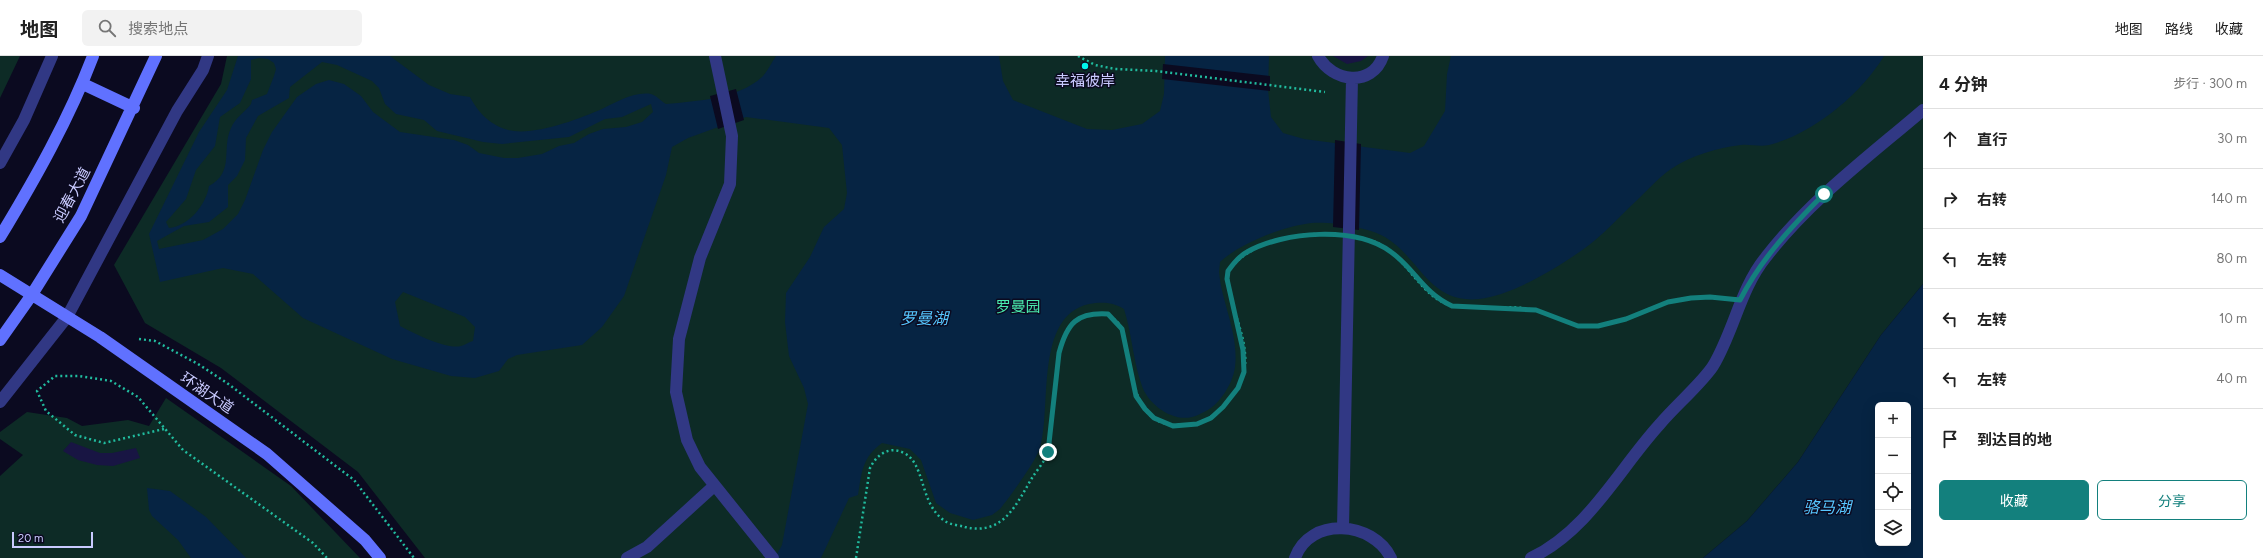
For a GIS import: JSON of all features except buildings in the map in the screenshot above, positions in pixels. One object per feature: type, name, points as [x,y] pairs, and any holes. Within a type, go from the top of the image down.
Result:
[{"type":"main road","points":[[0,237],[34,181],[82,84],[93,56]]},
{"type":"main road","name":"迎春大道","points":[[0,340],[31,296],[81,216],[134,108],[156,56]]},
{"type":"main road","points":[[82,84],[134,108]]},
{"type":"main road","name":"环湖大道","points":[[0,275],[31,296],[67,317],[268,454],[365,540],[380,558]]},
{"type":"lane","points":[[0,163],[24,120],[52,56]]},
{"type":"lane","points":[[0,402],[67,317],[177,111],[204,70],[208,56]]},
{"type":"lane","points":[[715,56],[732,136],[730,184],[700,258],[679,339],[676,392],[687,440],[700,467],[773,558]]},
{"type":"lane","points":[[1318,56],[1322,64],[1330,72],[1341,77],[1352,78],[1364,76],[1374,70],[1383,56]]},
{"type":"lane","points":[[1343,528],[1352,78]]},
{"type":"lane","points":[[1531,558],[1550,549],[1596,506],[1658,425],[1712,367],[1732,325],[1740,300],[1765,258],[1794,223],[1824,194],[1923,110]]},
{"type":"lane","points":[[627,558],[647,547],[714,486]]},
{"type":"lane","points":[[1295,558],[1308,540],[1324,531],[1343,528],[1360,530],[1375,538],[1387,550],[1391,558]]},
{"type":"path","points":[[1078,56],[1095,65],[1115,70],[1156,71],[1352,96]]},
{"type":"path","points":[[856,558],[870,468],[875,459],[881,453],[892,451],[903,453],[912,459],[916,466],[929,504],[935,513],[946,522],[982,528],[999,523],[1010,514],[1048,452],[1059,353],[1063,338],[1070,326],[1082,316],[1092,313],[1108,314],[1122,329],[1136,396],[1154,418],[1173,426],[1197,424],[1211,418],[1223,407],[1238,388],[1244,372],[1243,350],[1227,279],[1228,271],[1236,261],[1247,252],[1294,237],[1314,234],[1348,235],[1375,242],[1392,252],[1423,287],[1440,300],[1452,306],[1536,310],[1578,326],[1598,326],[1626,319],[1668,302],[1691,298],[1710,297],[1740,300]]},
{"type":"path","points":[[134,338],[155,341],[198,364],[227,383],[354,480],[414,558]]},
{"type":"path","points":[[164,429],[104,443],[75,435],[46,411],[37,391],[55,376],[79,376],[110,381],[138,397],[164,429],[184,450],[313,543],[327,558]]},
{"type":"green space","points":[[0,56],[20,56],[0,98]]},
{"type":"green space","name":"罗曼园","points":[[227,56],[1923,56],[1923,284],[1881,335],[1798,462],[1747,521],[1703,558],[425,558],[358,472],[221,368],[145,323],[114,265],[221,84]]},
{"type":"green space","points":[[166,398],[291,486],[360,558],[0,558],[0,476],[23,455],[0,439],[0,432],[27,412],[67,418],[82,426],[128,420],[149,426]]},
{"type":"water","name":"罗曼湖","points":[[238,56],[390,56],[429,85],[450,94],[470,97],[477,109],[493,124],[507,130],[524,131],[559,125],[639,94],[651,94],[666,104],[717,98],[741,90],[762,77],[776,56],[999,56],[1003,81],[1013,100],[1087,129],[1112,130],[1142,124],[1160,111],[1164,94],[1165,56],[1269,56],[1268,90],[1271,117],[1283,133],[1304,139],[1410,153],[1424,146],[1445,111],[1447,74],[1451,56],[1884,56],[1863,84],[1834,111],[1819,122],[1786,140],[1762,146],[1741,145],[1723,148],[1696,156],[1679,164],[1661,177],[1604,232],[1585,248],[1534,280],[1506,292],[1479,299],[1462,299],[1448,294],[1426,278],[1397,246],[1385,237],[1368,230],[1346,225],[1313,223],[1295,226],[1271,233],[1237,249],[1220,262],[1219,272],[1223,296],[1235,343],[1236,355],[1234,373],[1229,386],[1221,398],[1211,408],[1194,417],[1184,418],[1169,414],[1155,405],[1145,393],[1137,367],[1124,309],[1107,303],[1098,303],[1089,304],[1072,312],[1060,326],[1052,344],[1048,366],[1043,431],[1038,454],[1016,488],[1000,509],[992,515],[973,520],[950,513],[936,503],[921,460],[910,449],[882,443],[870,454],[862,472],[858,495],[849,498],[821,558],[775,558],[782,545],[808,404],[804,388],[789,356],[785,322],[786,293],[810,257],[824,227],[844,209],[847,193],[842,145],[829,128],[746,117],[688,138],[672,147],[666,175],[624,296],[602,327],[582,345],[517,355],[508,359],[499,371],[475,378],[451,376],[392,359],[303,318],[253,274],[223,268],[160,282],[149,234],[199,132],[227,90]],"holes":[[[259,58],[268,59],[274,63],[276,69],[267,94],[252,100],[251,104],[233,124],[228,136],[225,167],[217,180],[209,186],[200,207],[190,219],[169,228],[166,222],[186,199],[196,170],[215,146],[220,117],[240,103],[251,79],[251,60]],[[322,62],[337,65],[372,81],[379,88],[385,104],[396,114],[424,120],[437,131],[483,142],[502,144],[569,137],[605,119],[622,117],[651,104],[653,112],[642,122],[626,127],[603,129],[589,134],[574,143],[559,146],[542,154],[518,158],[504,158],[479,153],[468,145],[454,140],[400,132],[373,112],[361,96],[344,84],[329,80],[316,84],[297,97],[272,132],[263,150],[245,200],[238,214],[223,229],[203,240],[159,249],[157,241],[184,226],[209,222],[228,207],[228,185],[237,176],[245,160],[246,138],[258,116],[289,98],[290,87]],[[403,292],[465,317],[475,327],[473,341],[461,346],[447,346],[406,329],[400,326],[395,302]]]},
{"type":"water","name":"骆马湖","points":[[1923,284],[1923,558],[1703,558],[1747,521],[1798,462],[1881,335]]},
{"type":"water","points":[[147,488],[170,491],[206,517],[246,558],[191,558],[178,540],[152,516],[149,510]]},
{"type":"pier","points":[[1163,64],[1270,76],[1270,91],[1162,79]]},
{"type":"pier","points":[[736,89],[744,120],[718,129],[710,96]]},
{"type":"pier","points":[[1335,140],[1361,144],[1359,230],[1333,227]]},
{"type":"place","name":"幸福彼岸","points":[[1085,66]]},
{"type":"route","points":[[1048,452],[1059,353],[1063,338],[1070,326],[1082,316],[1092,313],[1108,314],[1122,329],[1136,396],[1145,409],[1154,418],[1173,426],[1197,424],[1211,418],[1223,407],[1238,388],[1244,372],[1243,350],[1227,279],[1228,271],[1236,261],[1247,252],[1263,246],[1294,237],[1314,234],[1348,235],[1375,242],[1392,252],[1423,287],[1440,300],[1452,306],[1504,307],[1536,310],[1565,323],[1578,326],[1598,326],[1626,319],[1668,302],[1691,298],[1710,297],[1740,300],[1751,279],[1765,258],[1794,223],[1824,194]]}]
